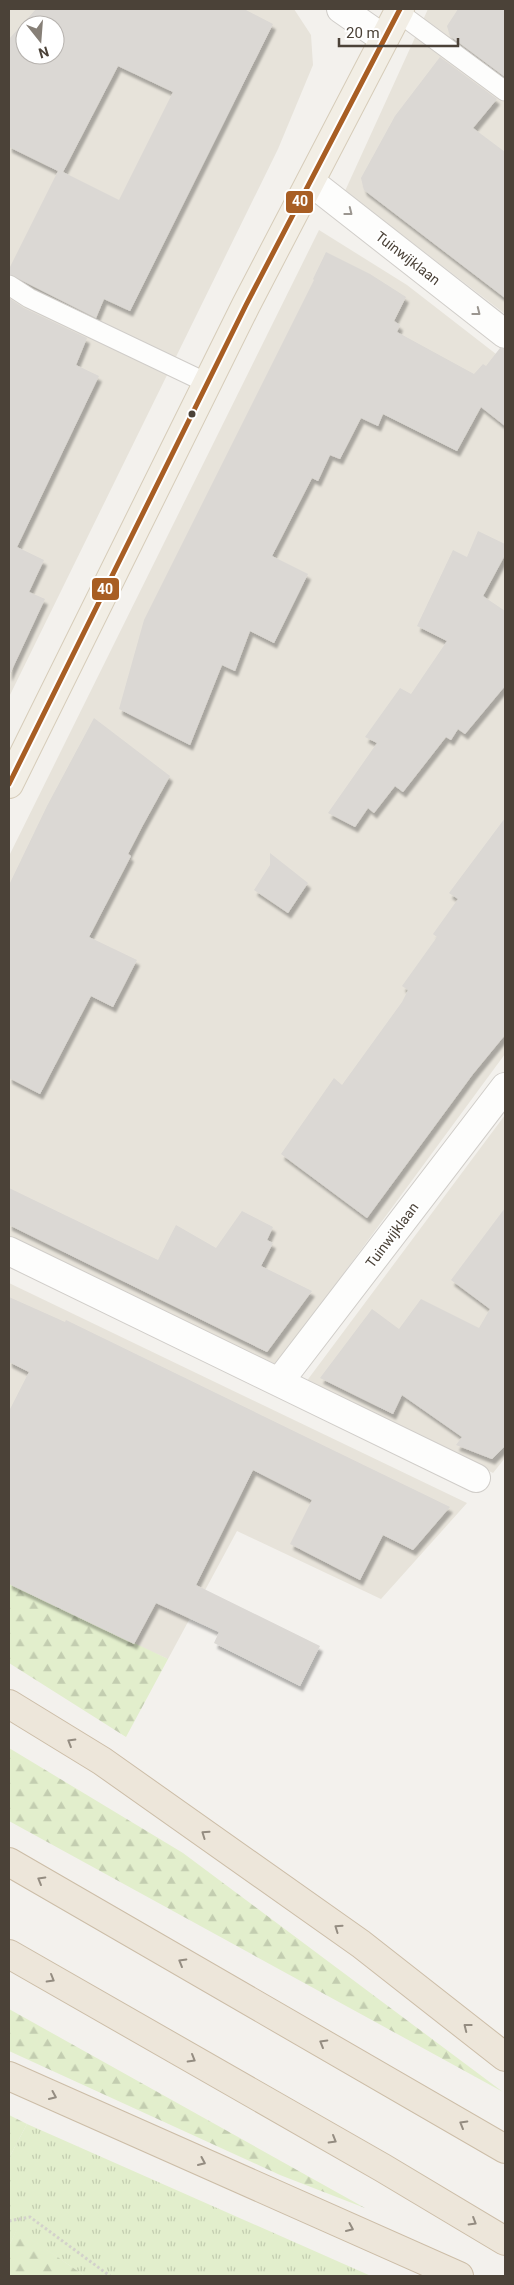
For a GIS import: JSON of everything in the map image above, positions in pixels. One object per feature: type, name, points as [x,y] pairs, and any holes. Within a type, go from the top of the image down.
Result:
[{"type":"highway","points":[[9,1704],[102,1760],[361,1944],[505,2057]]},
{"type":"highway","points":[[9,1862],[505,2149]]},
{"type":"highway","points":[[9,1954],[383,2168],[505,2241]]},
{"type":"highway","points":[[9,2076],[459,2276]]},
{"type":"main road","points":[[9,784],[208,383],[394,20]]},
{"type":"street","points":[[340,9],[394,20]]},
{"type":"street","name":"Tuinwijklaan","points":[[311,182],[505,334]]},
{"type":"street","name":"Tuinwijklaan","points":[[280,1382],[505,1087]]},
{"type":"street","points":[[9,1251],[476,1478]]},
{"type":"lane","points":[[394,20],[505,91]]},
{"type":"lane","points":[[9,285],[29,298],[208,383]]},
{"type":"path","points":[[9,2221],[30,2217],[110,2276]]},
{"type":"shaded area","points":[[9,9],[294,9],[311,35],[313,65],[278,149],[9,697]]},
{"type":"shaded area","points":[[428,9],[505,9],[505,314],[345,191]]},
{"type":"shaded area","points":[[319,230],[407,285],[505,361],[505,1054],[274,1368],[9,1238],[9,856]]},
{"type":"shaded area","points":[[505,1115],[505,1458],[493,1473],[306,1382]]},
{"type":"shaded area","points":[[9,1283],[467,1503],[381,1599],[237,1531],[168,1659],[9,1584]]},
{"type":"green space","points":[[9,1584],[168,1659],[126,1737],[9,1663]]},
{"type":"green space","points":[[9,1748],[183,1853],[503,2092],[9,1821]]},
{"type":"green space","points":[[9,2009],[365,2208],[280,2175],[9,2051]]},
{"type":"green space","points":[[9,2115],[27,2124],[9,2158]]},
{"type":"green space","points":[[27,2124],[371,2276],[85,2276],[17,2230],[9,2246],[9,2158]]},
{"type":"green space","points":[[17,2229],[85,2276],[9,2276],[9,2246]]},
{"type":"building","points":[[36,9],[244,9],[273,24],[130,311],[104,299],[96,318],[9,274],[9,269],[58,171],[9,147],[9,39],[15,32],[15,65],[65,65],[65,15],[31,15]],"holes":[[[118,66],[173,92],[119,200],[63,172]]]},
{"type":"building","points":[[458,9],[505,9],[505,77],[450,36],[447,26]]},
{"type":"building","points":[[440,57],[497,99],[473,128],[505,152],[505,298],[364,190],[361,178],[395,116]]},
{"type":"building","points":[[326,252],[370,274],[406,297],[394,321],[400,325],[397,332],[474,374],[483,364],[486,366],[500,348],[505,349],[505,426],[481,407],[457,451],[383,414],[378,426],[361,418],[340,459],[330,455],[318,481],[312,478],[272,556],[308,574],[274,643],[250,631],[235,671],[222,665],[190,745],[119,709],[144,620],[314,280]]},
{"type":"building","points":[[9,298],[24,308],[87,338],[76,365],[99,376],[17,547],[44,560],[29,592],[45,599],[9,676]]},
{"type":"building","points":[[478,531],[505,544],[505,555],[483,596],[505,611],[505,686],[465,734],[458,729],[451,740],[446,737],[403,792],[395,786],[374,813],[368,808],[355,827],[328,813],[377,743],[365,737],[400,688],[411,694],[447,641],[417,626],[453,550],[467,557]]},
{"type":"building","points":[[94,718],[170,776],[128,854],[131,856],[89,937],[137,960],[113,1007],[91,996],[40,1094],[9,1078],[9,885],[47,806]]},
{"type":"building","points":[[505,818],[505,1035],[473,1074],[367,1218],[281,1154],[334,1078],[342,1085],[402,1002],[408,990],[402,986],[437,937],[433,934],[458,899],[449,893]]},
{"type":"building","points":[[270,853],[308,883],[288,913],[254,890],[270,865]]},
{"type":"building","points":[[9,1188],[158,1260],[176,1225],[216,1248],[242,1211],[273,1227],[267,1240],[273,1243],[261,1266],[312,1291],[267,1352],[9,1225]]},
{"type":"building","points":[[505,1208],[505,1446],[492,1459],[456,1445],[462,1437],[402,1395],[393,1414],[320,1378],[372,1309],[399,1329],[421,1299],[479,1328],[490,1309],[451,1280]]},
{"type":"building","points":[[9,1297],[65,1322],[66,1320],[450,1507],[413,1550],[383,1535],[360,1580],[290,1544],[312,1500],[253,1470],[196,1585],[320,1646],[300,1686],[214,1643],[219,1632],[156,1603],[134,1644],[9,1584],[9,1411],[29,1372],[9,1362]]},
{"type":"transit line","name":"40","points":[[9,784],[246,305],[400,9]]}]
